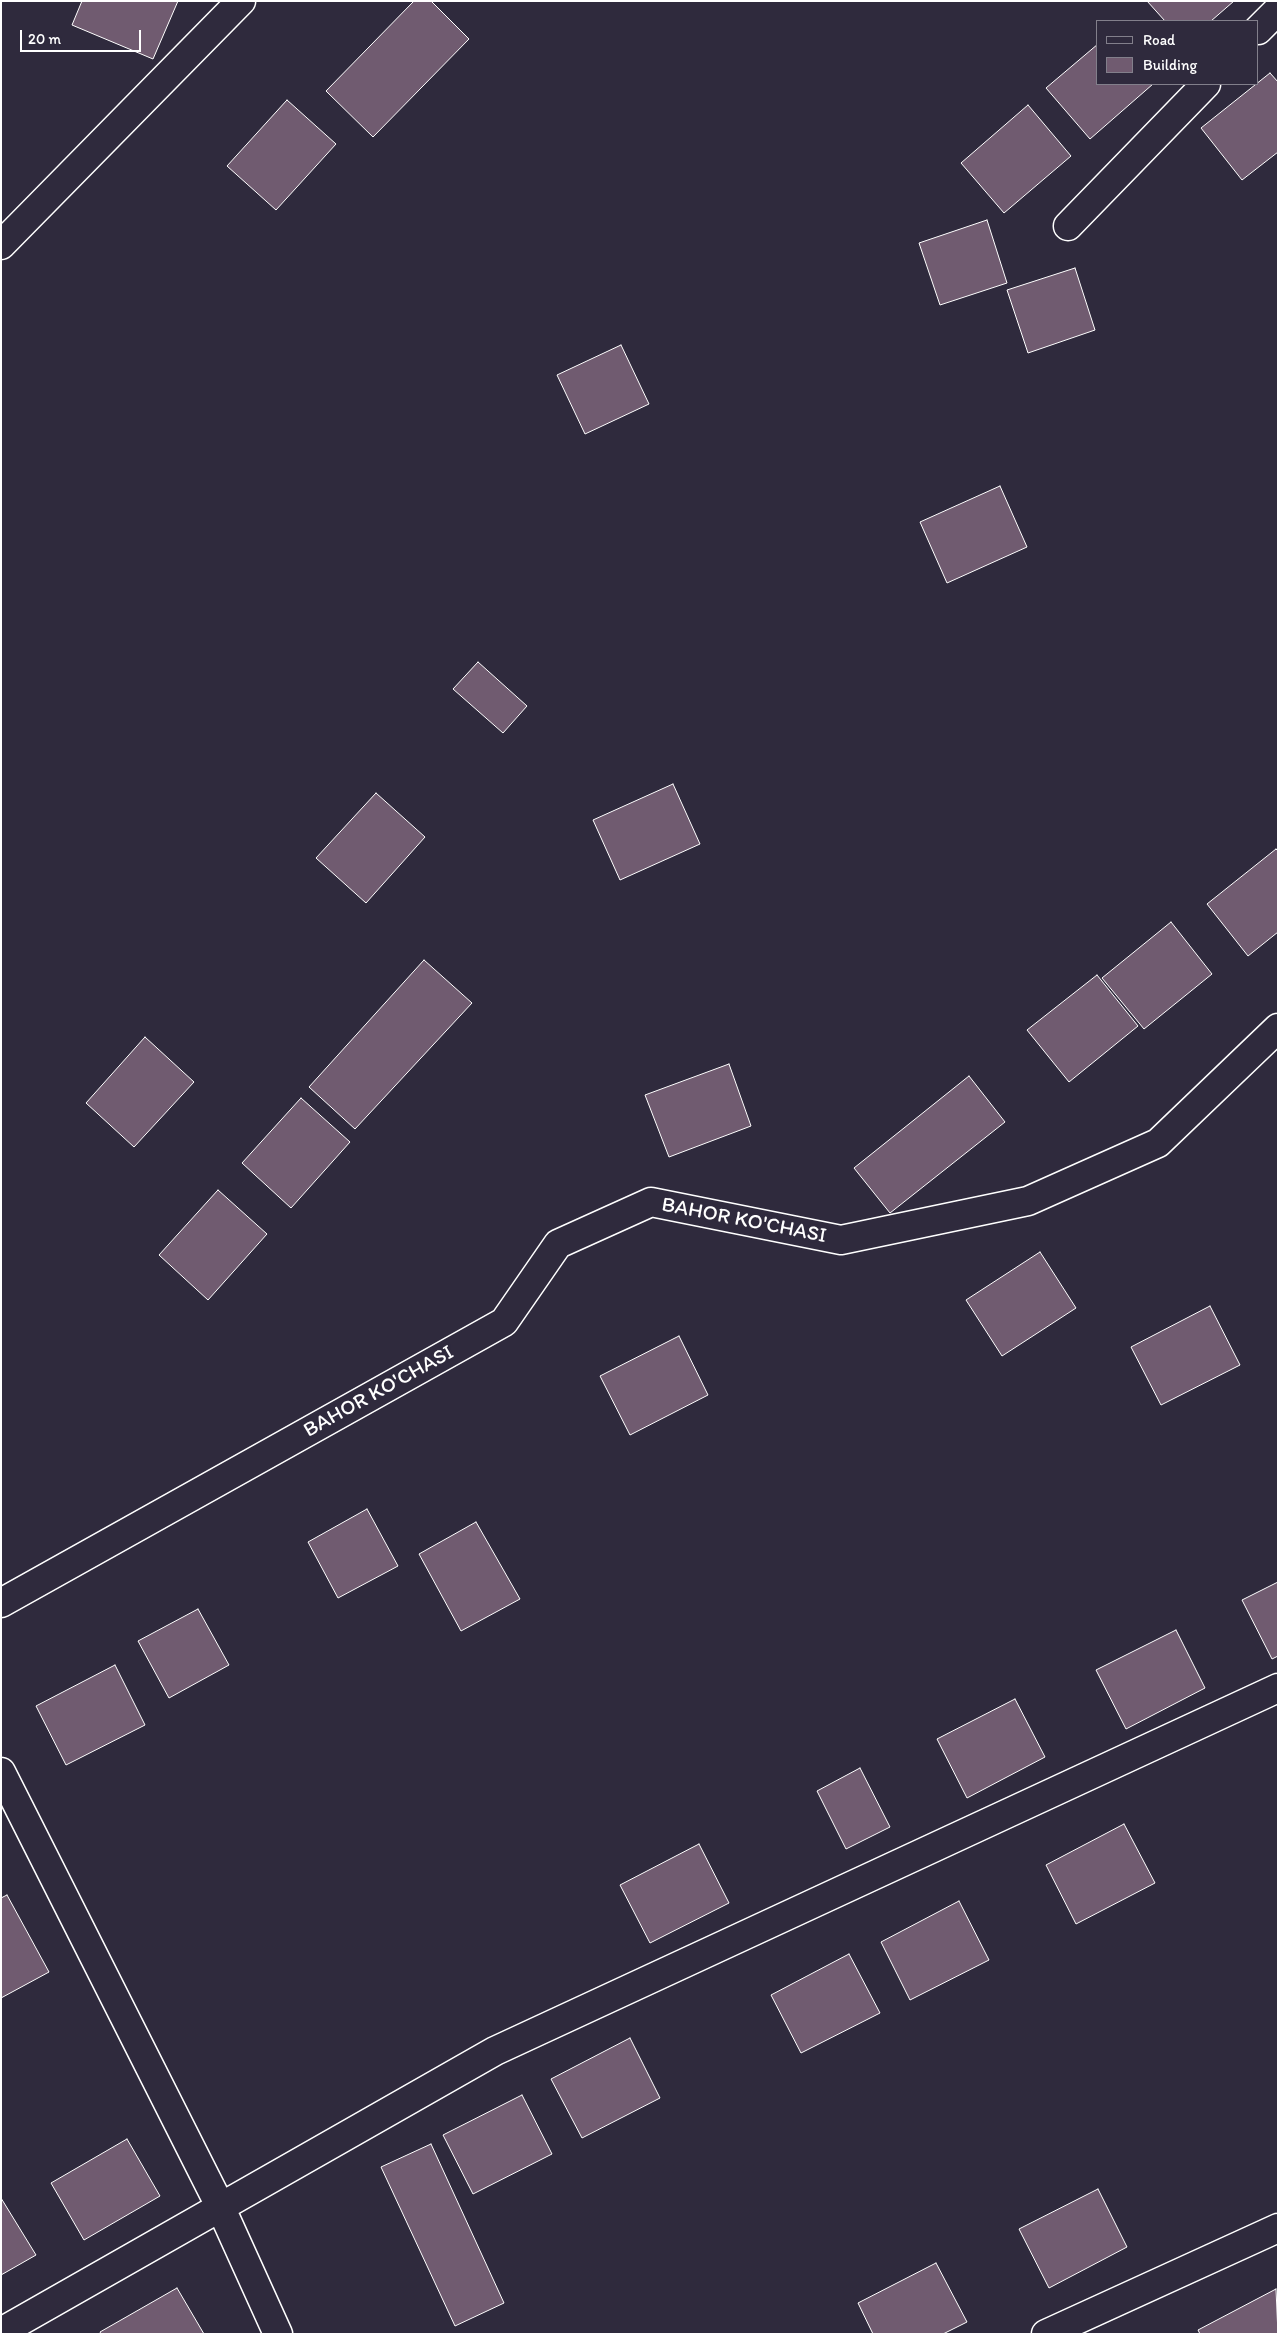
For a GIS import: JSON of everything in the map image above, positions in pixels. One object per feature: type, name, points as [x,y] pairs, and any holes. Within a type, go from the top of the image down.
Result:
[{"type":"street","points":[[1,245],[241,1]]},
{"type":"street","points":[[1259,29],[1278,10]]},
{"type":"street","points":[[1068,226],[1205,85]]},
{"type":"street","name":"BAHOR KO'CHASI","points":[[1,1603],[504,1322],[558,1244],[651,1202],[841,1240],[1028,1201],[1158,1143],[1278,1028]]},
{"type":"street","points":[[1,2332],[495,2051],[1278,1688]]},
{"type":"street","points":[[1,1772],[220,2206],[278,2334]]},
{"type":"street","points":[[1046,2334],[1278,2228]]},
{"type":"building","points":[[82,1],[178,1],[153,59],[72,25]]},
{"type":"building","points":[[414,1],[431,1],[469,39],[373,137],[326,91]]},
{"type":"building","points":[[1147,1],[1234,1],[1212,20],[1164,20]]},
{"type":"building","points":[[1096,46],[1096,85],[1152,85],[1090,139],[1046,88]]},
{"type":"building","points":[[1270,73],[1278,82],[1278,152],[1242,180],[1201,128],[1255,85],[1259,85],[1259,82]]},
{"type":"building","points":[[287,100],[336,144],[276,210],[227,166]]},
{"type":"building","points":[[1028,105],[1071,156],[1004,213],[961,163]]},
{"type":"building","points":[[987,220],[1007,283],[940,305],[919,243]]},
{"type":"building","points":[[1075,268],[1095,330],[1028,353],[1007,290]]},
{"type":"building","points":[[621,345],[649,404],[585,434],[557,375]]},
{"type":"building","points":[[1000,486],[1027,547],[947,583],[920,522]]},
{"type":"building","points":[[478,662],[527,706],[503,733],[453,689]]},
{"type":"building","points":[[673,784],[700,844],[620,880],[593,820]]},
{"type":"building","points":[[376,793],[425,837],[366,903],[316,858]]},
{"type":"building","points":[[1276,849],[1278,851],[1278,932],[1248,956],[1207,904]]},
{"type":"building","points":[[1171,922],[1212,974],[1144,1029],[1102,978]]},
{"type":"building","points":[[424,960],[472,1003],[355,1129],[309,1087]]},
{"type":"building","points":[[1097,975],[1138,1026],[1069,1082],[1027,1030]]},
{"type":"building","points":[[145,1037],[194,1082],[134,1147],[86,1103]]},
{"type":"building","points":[[729,1064],[751,1126],[669,1157],[645,1095]]},
{"type":"building","points":[[969,1076],[1005,1122],[890,1213],[854,1168]]},
{"type":"building","points":[[301,1098],[350,1142],[291,1208],[242,1163]]},
{"type":"building","points":[[218,1190],[267,1234],[208,1300],[159,1255]]},
{"type":"building","points":[[1040,1252],[1076,1308],[1002,1356],[966,1300]]},
{"type":"building","points":[[1210,1306],[1240,1365],[1161,1405],[1131,1347]]},
{"type":"building","points":[[679,1336],[708,1395],[630,1435],[600,1376]]},
{"type":"building","points":[[367,1509],[398,1566],[338,1598],[308,1542]]},
{"type":"building","points":[[476,1522],[520,1599],[461,1631],[419,1554]]},
{"type":"building","points":[[1278,1582],[1278,1656],[1272,1659],[1242,1600]]},
{"type":"building","points":[[198,1609],[229,1665],[169,1698],[138,1641]]},
{"type":"building","points":[[1176,1630],[1205,1688],[1126,1729],[1096,1670]]},
{"type":"building","points":[[115,1665],[145,1725],[66,1765],[36,1706]]},
{"type":"building","points":[[1015,1699],[1045,1757],[967,1798],[937,1739]]},
{"type":"building","points":[[860,1768],[890,1827],[846,1849],[817,1791]]},
{"type":"building","points":[[1124,1824],[1155,1883],[1076,1924],[1046,1865]]},
{"type":"building","points":[[699,1844],[729,1903],[650,1943],[620,1885]]},
{"type":"building","points":[[7,1895],[49,1972],[1,1998],[1,1898]]},
{"type":"building","points":[[959,1901],[989,1960],[910,2000],[881,1942]]},
{"type":"building","points":[[849,1954],[880,2013],[801,2053],[771,1995]]},
{"type":"building","points":[[630,2038],[660,2098],[582,2138],[551,2079]]},
{"type":"building","points":[[522,2095],[552,2154],[473,2194],[443,2135]]},
{"type":"building","points":[[127,2139],[160,2196],[84,2240],[51,2183]]},
{"type":"building","points":[[431,2144],[504,2303],[455,2326],[381,2167]]},
{"type":"building","points":[[1098,2189],[1127,2247],[1049,2288],[1019,2229]]},
{"type":"building","points":[[1,2198],[36,2255],[1,2275]]},
{"type":"building","points":[[936,2263],[967,2322],[943,2334],[873,2334],[858,2303]]},
{"type":"building","points":[[177,2288],[204,2334],[101,2334],[100,2332]]},
{"type":"building","points":[[1276,2289],[1278,2334],[1200,2334],[1198,2330]]}]
